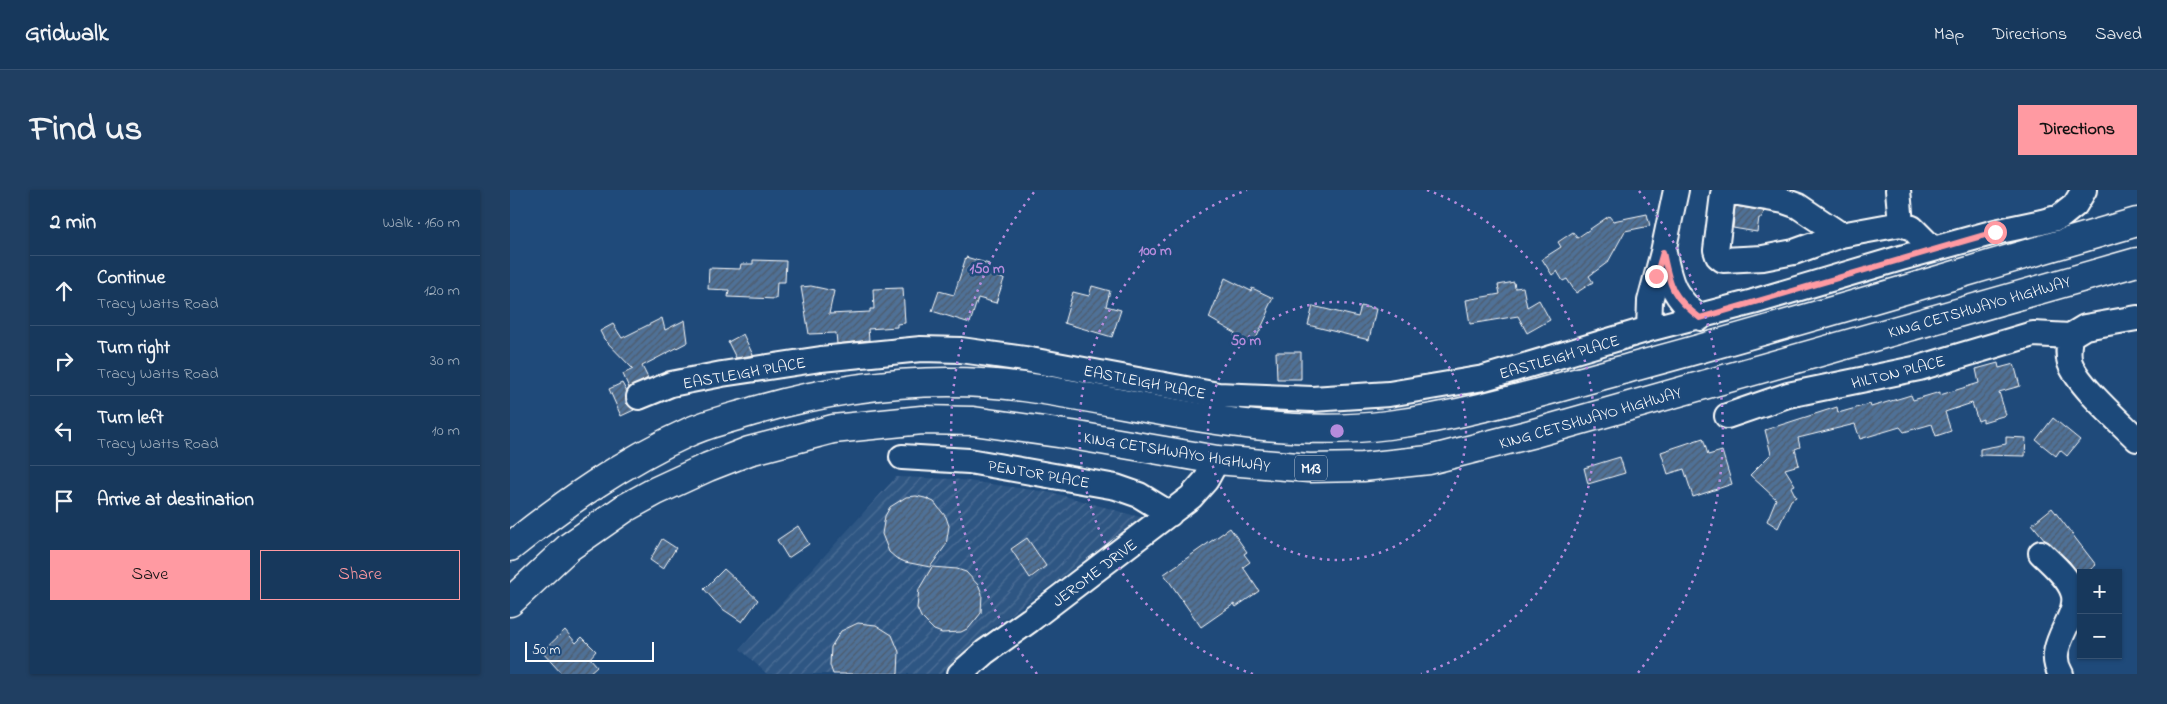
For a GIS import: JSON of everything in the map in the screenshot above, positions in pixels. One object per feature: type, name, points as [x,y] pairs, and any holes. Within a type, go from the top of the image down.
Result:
[{"type":"highway","points":[[510,547],[593,484],[662,445],[695,429],[790,401],[842,390],[914,383],[965,382],[1022,387],[1250,426],[1337,430],[1386,426],[1492,405],[1749,336],[1821,313],[2137,222]]},
{"type":"highway","name":"KING CETSHWAYO HIGHWAY","points":[[510,602],[569,546],[625,508],[656,491],[708,467],[749,452],[833,429],[922,420],[973,421],[1098,439],[1217,460],[1309,468],[1363,467],[1437,458],[1531,434],[2137,262]]},
{"type":"street","points":[[1649,329],[1650,301],[1676,190]]},
{"type":"street","points":[[1898,190],[1901,224]]},
{"type":"street","name":"EASTLEIGH PLACE","points":[[639,398],[672,384],[722,374],[822,359],[921,349],[961,350],[1025,359],[1218,395],[1312,398],[1389,394],[1484,378],[1649,329],[1700,318],[1933,249],[2060,217],[2075,205],[2084,190]]},
{"type":"street","points":[[1840,234],[1798,206],[1784,201],[1728,191],[1723,194],[1716,250],[1718,256],[1723,260],[1763,258],[1794,252],[1840,234],[1901,224],[1912,228],[1933,249]]},
{"type":"street","points":[[1663,252],[1673,291],[1677,298],[1700,318]]},
{"type":"street","points":[[1613,340],[1650,301]]},
{"type":"street","points":[[2137,318],[2085,326],[2070,336],[2068,355],[2071,365],[2081,380],[2137,439]]},
{"type":"street","name":"HILTON PLACE","points":[[1726,416],[1788,395],[1919,368],[2033,334],[2070,336]]},
{"type":"street","name":"PENTOR PLACE","points":[[902,457],[969,461],[1116,487],[1138,495],[1170,514]]},
{"type":"street","name":"JEROME DRIVE","points":[[960,674],[985,652],[1191,497],[1206,480],[1217,460]]},
{"type":"street","points":[[2041,552],[2074,592],[2074,603],[2059,640],[2056,659],[2061,674]]},
{"type":"shaded area","points":[[896,477],[954,479],[1054,493],[1143,518],[989,630],[941,674],[767,674],[740,649]]},
{"type":"building","points":[[1735,206],[1764,211],[1762,218],[1759,218],[1757,232],[1733,228]]},
{"type":"building","points":[[1647,214],[1650,226],[1625,231],[1608,262],[1589,276],[1593,282],[1576,293],[1567,279],[1563,281],[1557,271],[1552,275],[1542,259],[1561,247],[1558,242],[1573,232],[1577,238],[1609,216],[1613,221]]},
{"type":"building","points":[[966,257],[989,264],[986,273],[1004,279],[996,303],[978,298],[970,323],[932,311],[939,291],[954,295]]},
{"type":"building","points":[[753,260],[786,261],[785,282],[777,282],[776,299],[728,297],[729,290],[708,289],[709,268],[740,269],[741,264],[753,264]]},
{"type":"building","points":[[1225,278],[1251,291],[1252,288],[1273,298],[1253,345],[1234,336],[1235,333],[1209,318]]},
{"type":"building","points":[[1514,282],[1515,288],[1523,287],[1527,307],[1539,300],[1550,320],[1527,333],[1518,316],[1470,324],[1466,300],[1500,294],[1498,285]]},
{"type":"building","points":[[811,286],[834,291],[829,314],[870,312],[870,309],[874,309],[873,289],[903,288],[905,323],[897,324],[897,327],[868,329],[869,340],[837,344],[836,333],[809,334],[801,287]]},
{"type":"building","points":[[1092,286],[1110,291],[1106,306],[1121,310],[1112,337],[1064,323],[1073,292],[1089,296]]},
{"type":"building","points":[[1313,306],[1358,317],[1361,306],[1376,309],[1369,340],[1308,325]]},
{"type":"building","points":[[662,318],[665,330],[685,320],[688,342],[642,366],[648,378],[629,388],[623,374],[633,369],[604,339],[600,331],[613,324],[622,338]]},
{"type":"building","points":[[743,334],[753,355],[736,358],[728,342]]},
{"type":"building","points":[[1276,352],[1301,352],[1301,379],[1277,379]]},
{"type":"building","points":[[1998,363],[1999,368],[2014,364],[2020,386],[1999,392],[2006,415],[1983,422],[1983,419],[1978,421],[1972,403],[1945,412],[1951,431],[1936,436],[1932,424],[1904,432],[1900,427],[1860,439],[1855,424],[1798,438],[1800,447],[1795,449],[1799,465],[1785,469],[1795,485],[1791,487],[1796,497],[1791,500],[1778,528],[1767,521],[1776,499],[1750,475],[1771,454],[1765,430],[1837,407],[1838,413],[1870,404],[1871,407],[1911,395],[1913,400],[1940,392],[1940,395],[1979,383],[1976,369]]},
{"type":"building","points":[[622,383],[627,392],[626,403],[634,410],[621,416],[609,389]]},
{"type":"building","points":[[2053,418],[2080,440],[2067,456],[2060,450],[2056,456],[2036,440]]},
{"type":"building","points":[[2006,437],[2026,438],[2025,456],[1980,455],[1980,449],[2006,444]]},
{"type":"building","points":[[1703,438],[1708,455],[1722,451],[1732,484],[1693,497],[1684,469],[1668,474],[1661,452]]},
{"type":"building","points":[[1620,457],[1625,473],[1588,484],[1584,468]]},
{"type":"building","points":[[916,496],[934,502],[946,517],[949,526],[946,545],[930,567],[905,562],[896,558],[889,552],[882,534],[885,516],[890,507],[906,497]]},
{"type":"building","points":[[2052,508],[2096,565],[2091,569],[2077,569],[2077,572],[2069,561],[2045,540],[2032,524]]},
{"type":"building","points":[[798,526],[809,544],[788,558],[777,540]]},
{"type":"building","points":[[1230,528],[1247,552],[1244,554],[1250,562],[1243,567],[1259,591],[1236,607],[1234,604],[1201,627],[1164,574]]},
{"type":"building","points":[[1027,538],[1046,566],[1030,578],[1011,549]]},
{"type":"building","points":[[662,539],[676,548],[663,569],[650,560]]},
{"type":"building","points":[[932,567],[957,569],[966,572],[979,586],[982,594],[981,613],[969,628],[961,632],[942,633],[934,630],[921,617],[917,608],[919,589]]},
{"type":"building","points":[[724,569],[758,600],[742,622],[721,608],[704,589]]},
{"type":"building","points":[[858,623],[876,625],[892,635],[899,652],[898,674],[833,674],[830,665],[831,647],[841,631]]},
{"type":"building","points":[[565,630],[576,643],[582,637],[596,651],[590,658],[597,666],[588,674],[562,674],[542,652]]},
{"type":"route","points":[[1656,276],[1663,252],[1673,291],[1688,309],[1700,318],[1995,232]]}]
